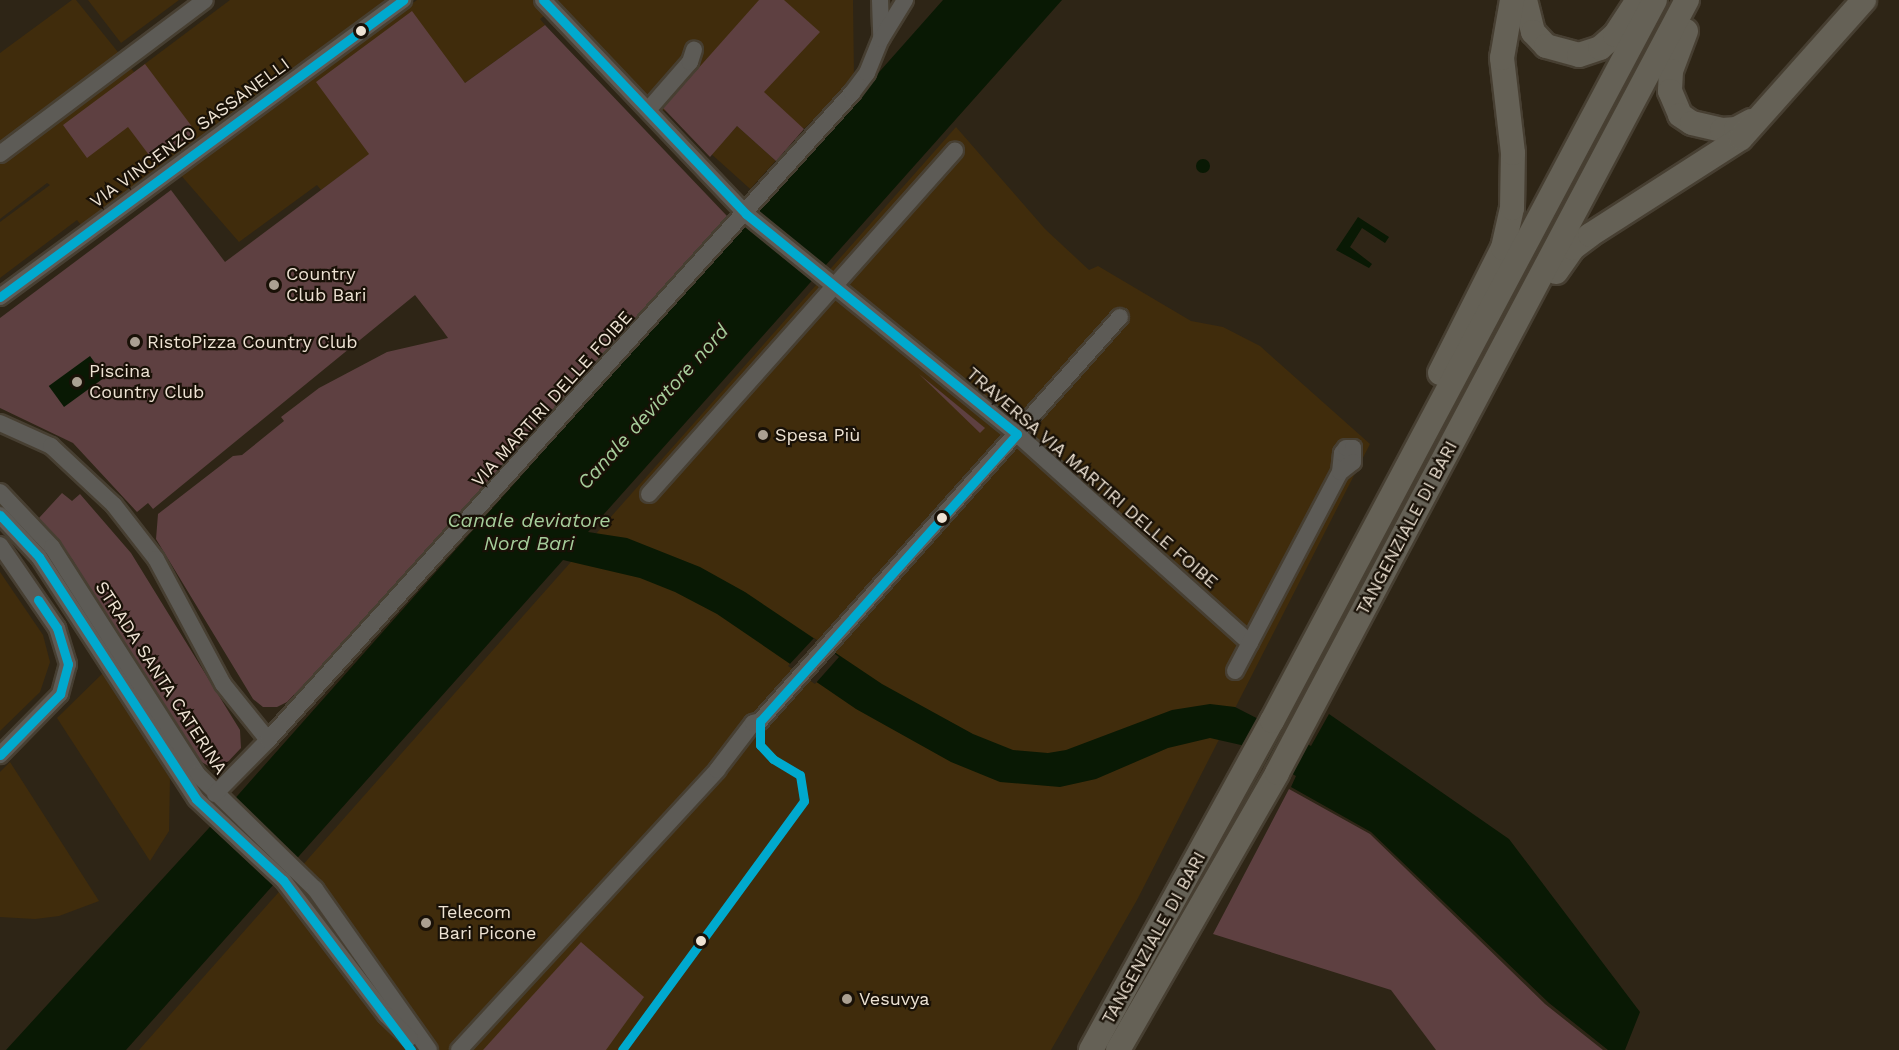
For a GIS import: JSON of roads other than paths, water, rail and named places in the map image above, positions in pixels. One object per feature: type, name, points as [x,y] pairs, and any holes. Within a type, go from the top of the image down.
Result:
[{"type":"highway","points":[[1394,493],[1412,427],[1503,248],[1514,178],[1502,58],[1512,0]]},
{"type":"highway","points":[[1525,0],[1525,13],[1533,32],[1546,46],[1579,55],[1600,48],[1615,35],[1638,0]]},
{"type":"highway","name":"TANGENZIALE DI BARI","points":[[1091,1050],[1272,721],[1655,0]]},
{"type":"highway","name":"TANGENZIALE DI BARI","points":[[1118,1050],[1277,773],[1687,0]]},
{"type":"highway","points":[[1702,0],[1676,50],[1671,71],[1673,102],[1680,115],[1692,123],[1722,130],[1736,129],[1763,113]]},
{"type":"highway","points":[[1498,354],[1535,313],[1573,248],[1741,138],[1864,4]]},
{"type":"street","points":[[0,154],[205,0]]},
{"type":"street","name":"VIA VINCENZO SASSANELLI","points":[[0,297],[403,0]]},
{"type":"street","points":[[543,0],[746,214],[828,281]]},
{"type":"street","points":[[880,0],[881,39]]},
{"type":"street","points":[[881,39],[905,0]]},
{"type":"street","name":"VIA MARTIRI DELLE FOIBE","points":[[218,798],[268,740],[746,214],[852,93],[867,73],[881,39]]},
{"type":"street","points":[[648,110],[690,62],[694,50]]},
{"type":"street","points":[[649,494],[828,281],[955,151]]},
{"type":"street","name":"TRAVERSA VIA MARTIRI DELLE FOIBE","points":[[828,281],[1017,434],[1250,643]]},
{"type":"street","points":[[459,1050],[717,770],[753,723],[760,721],[1120,317]]},
{"type":"street","points":[[0,423],[51,446],[114,505],[156,559],[223,684],[268,740]]},
{"type":"street","points":[[1235,671],[1340,472]]},
{"type":"street","name":"STRADA SANTA CATERINA","points":[[0,492],[52,547],[197,774],[289,874],[386,1016],[420,1048]]},
{"type":"street","name":"STRADA SANTA CATERINA","points":[[0,515],[39,557],[196,799],[213,816],[289,874],[315,890],[420,1048]]},
{"type":"street","points":[[0,545],[57,628],[68,664],[60,694],[0,755]]},
{"type":"street","points":[[420,1048],[436,1050]]},
{"type":"water","name":"Canale deviatore Nord Bari","points":[[943,0],[1062,0],[588,532],[627,538],[700,567],[745,592],[882,684],[973,734],[1013,750],[1048,753],[1066,750],[1172,710],[1210,704],[1235,707],[1311,746],[1329,714],[1509,839],[1640,1012],[1625,1050],[1608,1050],[1549,1003],[1371,832],[1291,787],[1296,776],[1241,745],[1210,738],[1168,748],[1096,779],[1060,787],[1000,782],[951,762],[856,709],[717,614],[675,592],[640,578],[563,560],[126,1050],[6,1050],[208,829]]},
{"type":"water","points":[[1203,159],[1208,161],[1210,166],[1208,171],[1203,173],[1198,171],[1196,166],[1198,161]]},
{"type":"water","points":[[1358,217],[1389,237],[1385,243],[1362,228],[1350,247],[1372,264],[1369,268],[1336,250]]},
{"type":"water","name":"Piscina Country Club","points":[[90,356],[105,377],[64,407],[49,386]]},
{"type":"place","name":"Country Club Bari","points":[[274,285]]},
{"type":"place","name":"RistoPizza Country Club","points":[[135,342]]},
{"type":"place","name":"Piscina Country Club","points":[[77,382]]},
{"type":"place","name":"Spesa Più","points":[[763,435]]},
{"type":"place","name":"Telecom Bari Picone","points":[[426,923]]},
{"type":"place","name":"Vesuvya","points":[[847,999]]},
{"type":"water label","name":"Canale deviatore nord","points":[[653,407]]}]
